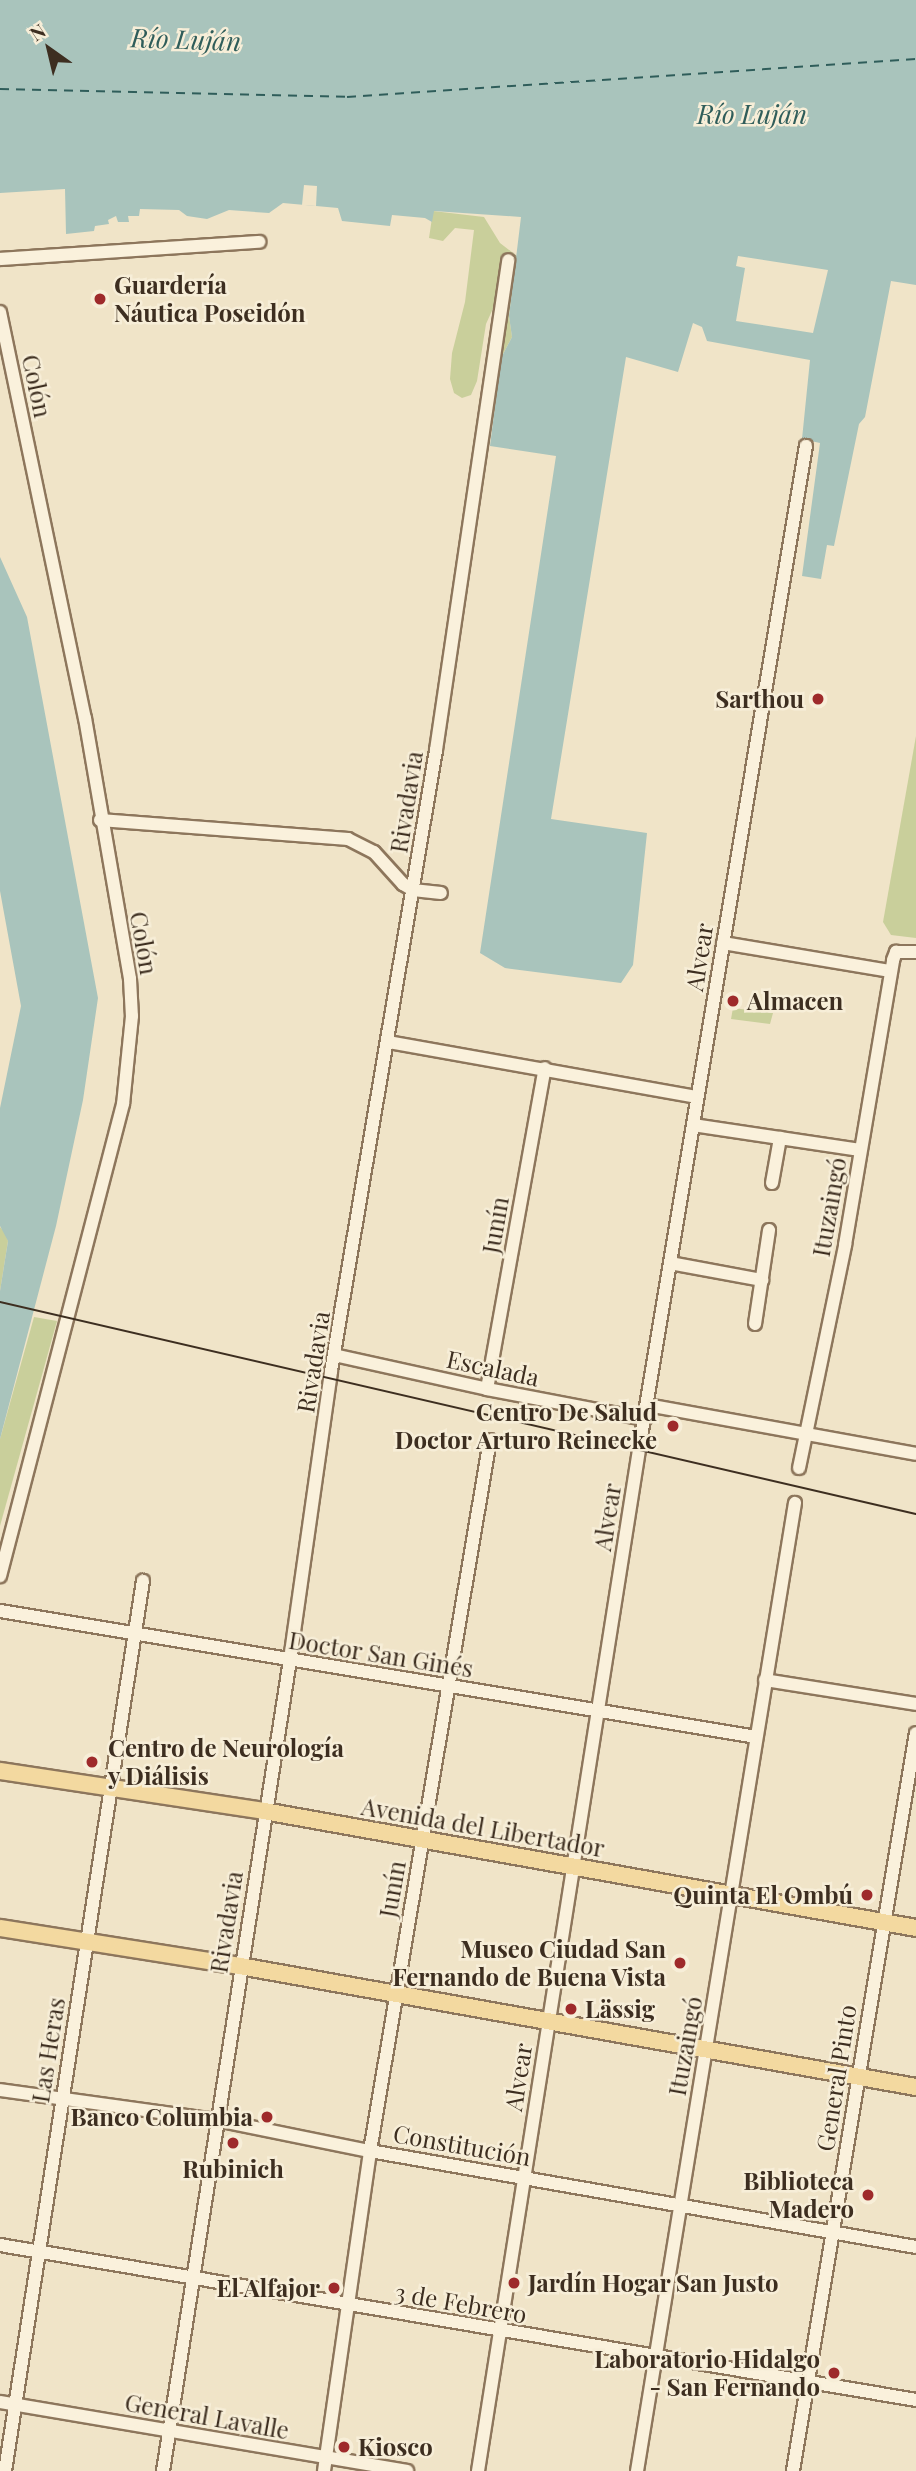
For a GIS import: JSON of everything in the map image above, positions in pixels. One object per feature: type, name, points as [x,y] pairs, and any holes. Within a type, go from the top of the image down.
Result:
[{"type":"main road","name":"Avenida del Libertador","points":[[0,1771],[264,1811],[916,1928]]},
{"type":"main road","points":[[0,1928],[86,1944],[240,1966],[916,2087]]},
{"type":"street","points":[[2,260],[169,246],[258,242]]},
{"type":"street","name":"Rivadavia","points":[[163,2471],[264,1811],[290,1660],[334,1355],[413,890],[508,260]]},
{"type":"street","name":"Colón","points":[[0,313],[85,718],[100,820],[130,979],[130,1053],[122,1104],[0,1576]]},
{"type":"street","name":"Alvear","points":[[478,2471],[647,1405],[806,446]]},
{"type":"street","points":[[100,820],[348,839],[374,852],[403,884],[413,890],[441,893]]},
{"type":"street","points":[[723,943],[891,971]]},
{"type":"street","name":"Ituzaingó","points":[[799,1468],[891,971],[897,952],[916,952]]},
{"type":"street","points":[[388,1042],[697,1097]]},
{"type":"street","name":"Junín","points":[[487,1389],[545,1068]]},
{"type":"street","points":[[693,1125],[860,1150]]},
{"type":"street","points":[[772,1183],[780,1138]]},
{"type":"street","points":[[755,1324],[769,1230]]},
{"type":"street","points":[[670,1264],[761,1280]]},
{"type":"street","name":"Escalada","points":[[334,1355],[487,1389],[645,1419]]},
{"type":"street","points":[[647,1405],[916,1454]]},
{"type":"street","name":"Junín","points":[[324,2471],[395,1995],[490,1440]]},
{"type":"street","name":"Ituzaingó","points":[[637,2471],[795,1503]]},
{"type":"street","name":"Las Heras","points":[[5,2471],[61,2098],[144,1581]]},
{"type":"street","name":"Doctor San Ginés","points":[[0,1611],[136,1636],[598,1709],[756,1737]]},
{"type":"street","points":[[765,1680],[916,1704]]},
{"type":"street","name":"General Pinto","points":[[793,2471],[856,2078],[916,1733]]},
{"type":"street","name":"Constitución","points":[[0,2090],[217,2120],[370,2151],[916,2247]]},
{"type":"street","name":"3 de Febrero","points":[[0,2245],[194,2280],[916,2400]]},
{"type":"street","name":"General Lavalle","points":[[0,2402],[407,2471]]},
{"type":"green space","points":[[433,211],[484,217],[500,243],[517,256],[509,316],[512,337],[501,358],[495,304],[486,324],[477,381],[471,395],[462,398],[454,393],[450,379],[452,353],[465,302],[474,230],[455,228],[443,241],[429,238]]},
{"type":"green space","points":[[916,736],[916,938],[891,935],[883,922]]},
{"type":"green space","points":[[733,1008],[773,1013],[770,1024],[731,1019]]},
{"type":"green space","points":[[0,1227],[6,1233],[8,1241],[0,1291]]},
{"type":"green space","points":[[34,1317],[57,1321],[0,1526],[0,1439]]},
{"type":"water","name":"Río Luján","points":[[0,0],[916,0],[916,285],[891,281],[865,417],[859,424],[834,546],[827,545],[821,579],[802,576],[820,443],[802,439],[810,360],[707,341],[702,327],[693,323],[678,372],[626,357],[551,819],[647,833],[633,965],[621,983],[505,968],[480,953],[556,456],[490,446],[501,358],[512,337],[509,316],[521,217],[434,211],[432,222],[425,218],[392,215],[390,226],[342,221],[338,208],[283,203],[269,213],[229,210],[207,219],[187,216],[179,210],[140,209],[139,216],[128,216],[129,222],[118,222],[116,216],[108,220],[109,224],[95,226],[94,231],[66,234],[65,189],[0,193]],"holes":[[[738,256],[828,270],[813,333],[736,321],[745,268],[736,266]]]},
{"type":"water","points":[[0,557],[27,617],[98,998],[83,1100],[56,1226],[0,1439],[0,1291],[8,1241],[0,1226],[0,1108],[21,1006],[0,891]]},
{"type":"pier","points":[[304,185],[317,186],[316,206],[302,205]]},
{"type":"ferry route","points":[[0,89],[347,97],[916,59]]},
{"type":"tram line","points":[[0,1302],[916,1514]]},
{"type":"place","name":"Guardería Náutica Poseidón","points":[[100,299]]},
{"type":"place","name":"Sarthou","points":[[818,699]]},
{"type":"place","name":"Almacen","points":[[733,1001]]},
{"type":"place","name":"Centro De Salud Doctor Arturo Reinecke","points":[[673,1426]]},
{"type":"place","name":"Centro de Neurología y Diálisis","points":[[92,1762]]},
{"type":"place","name":"Quinta El Ombú","points":[[867,1895]]},
{"type":"place","name":"Museo Ciudad San Fernando de Buena Vista","points":[[680,1963]]},
{"type":"place","name":"Lässig","points":[[571,2009]]},
{"type":"place","name":"Banco Columbia","points":[[267,2117]]},
{"type":"place","name":"Rubinich","points":[[233,2143]]},
{"type":"place","name":"Biblioteca Madero","points":[[868,2195]]},
{"type":"place","name":"Jardín Hogar San Justo","points":[[514,2283]]},
{"type":"place","name":"El Alfajor","points":[[334,2288]]},
{"type":"place","name":"Laboratorio Hidalgo - San Fernando","points":[[834,2373]]},
{"type":"place","name":"Kiosco","points":[[344,2447]]}]
